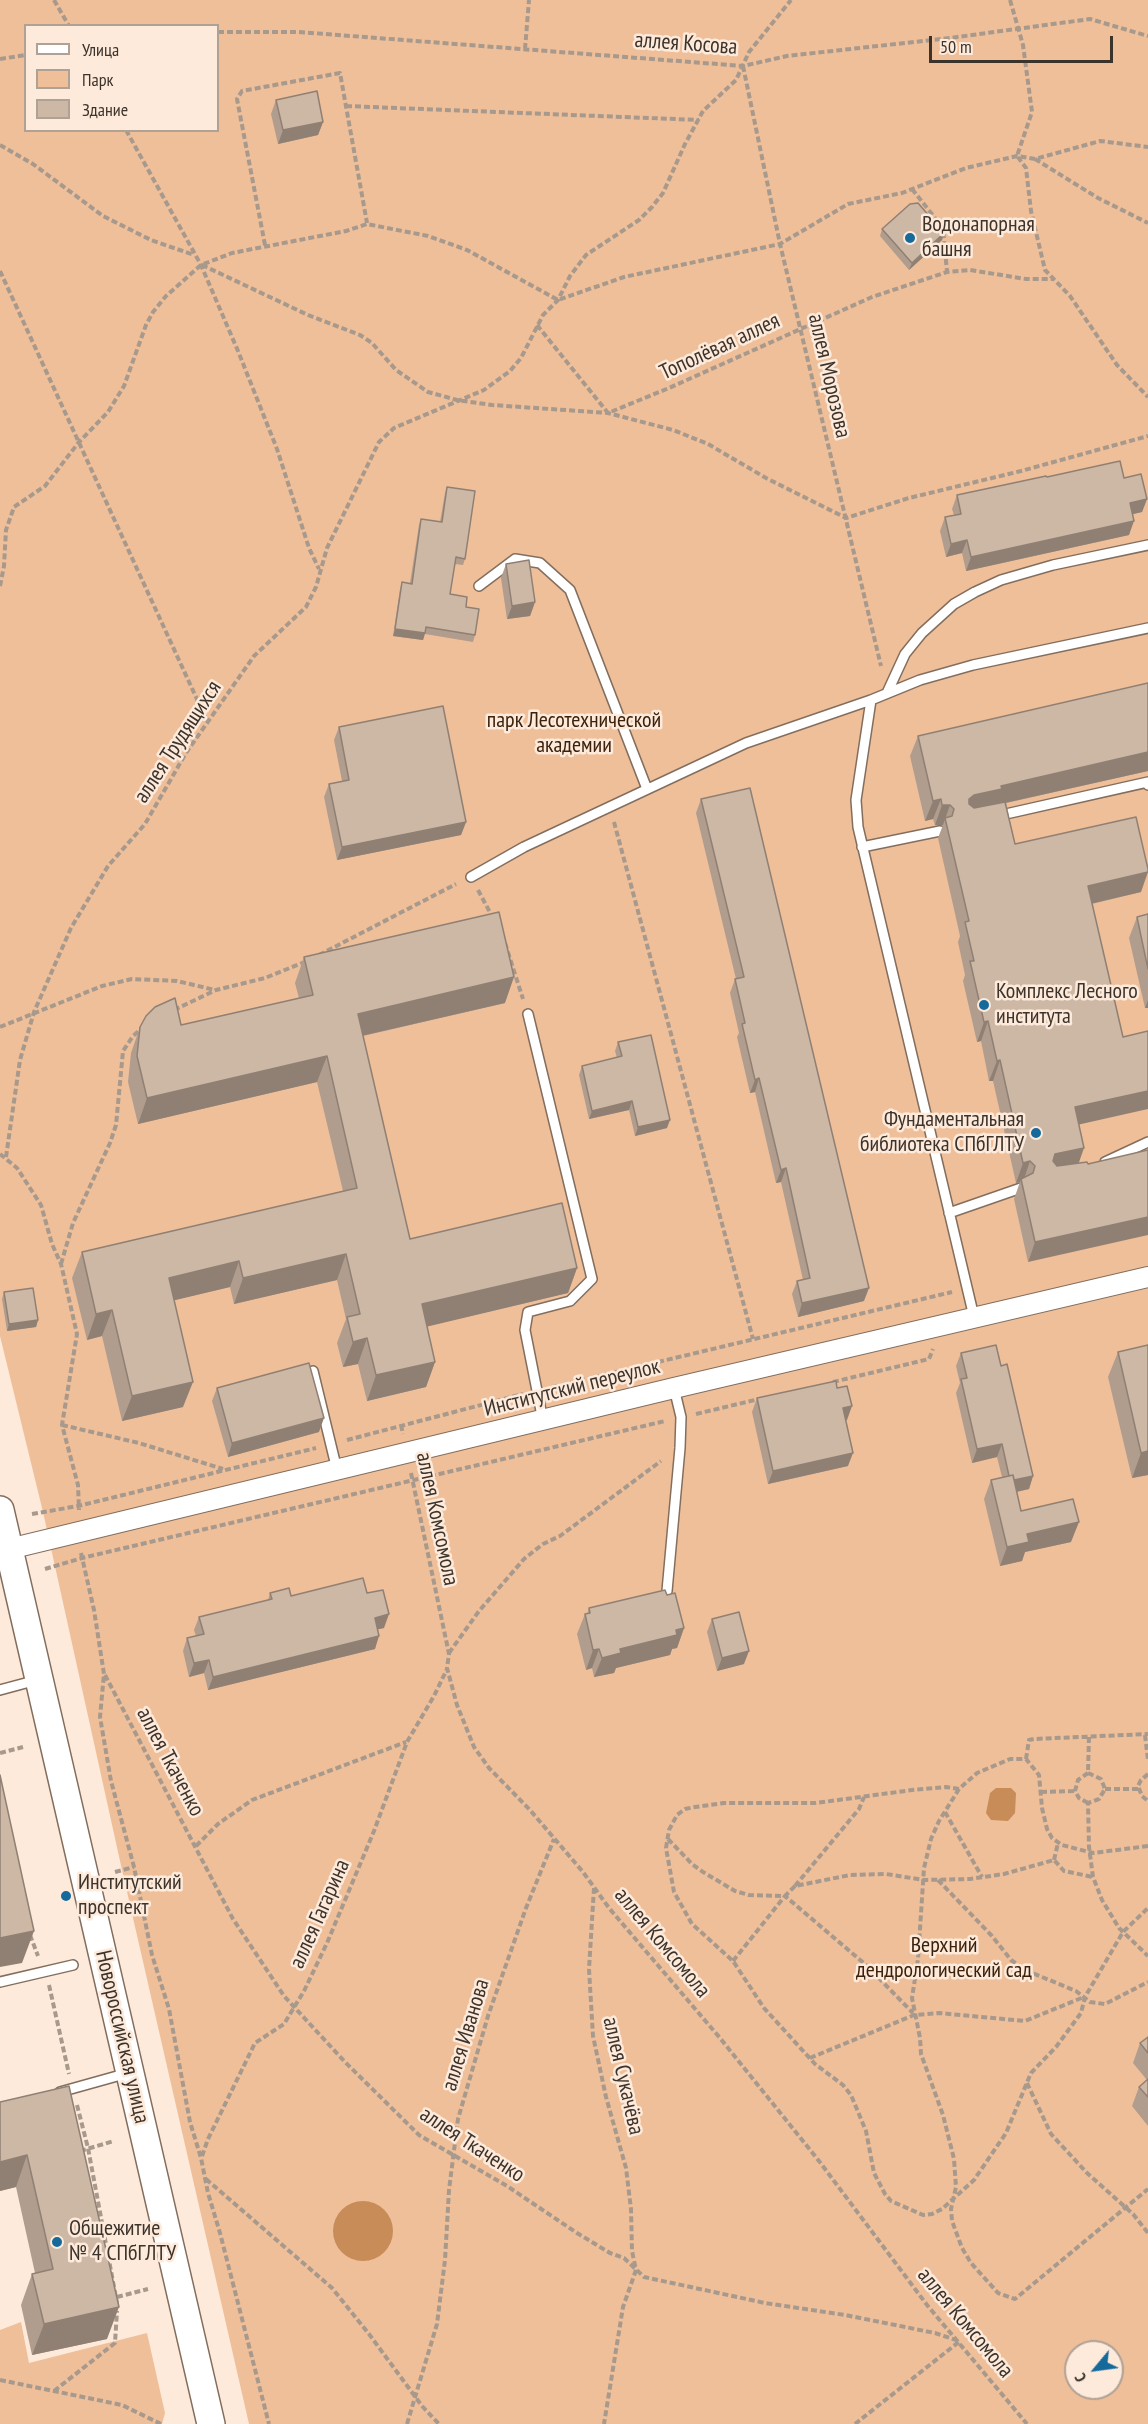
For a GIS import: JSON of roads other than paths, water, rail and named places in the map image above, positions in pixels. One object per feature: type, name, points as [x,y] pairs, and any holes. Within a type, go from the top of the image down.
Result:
[{"type":"main road","name":"Новороссийская улица","points":[[0,1510],[211,2424]]},
{"type":"street","name":"Институтский переулок","points":[[9,1549],[674,1388],[1148,1277]]},
{"type":"lane","points":[[887,693],[905,654],[922,633],[954,604],[975,592],[1001,580],[1053,565],[1148,545]]},
{"type":"lane","points":[[479,586],[515,559],[540,563],[570,590],[647,789]]},
{"type":"lane","points":[[471,877],[524,847],[746,743],[871,700],[920,680],[973,665],[1148,628]]},
{"type":"lane","points":[[871,700],[856,800],[858,828],[974,1317]]},
{"type":"lane","points":[[990,817],[1148,782],[1148,784]]},
{"type":"lane","points":[[862,848],[940,831]]},
{"type":"lane","points":[[528,1014],[592,1279],[570,1301],[528,1312],[525,1330],[543,1420]]},
{"type":"lane","points":[[1098,1165],[1148,1142]]},
{"type":"lane","points":[[949,1213],[1021,1188]]},
{"type":"lane","points":[[313,1371],[338,1470]]},
{"type":"lane","points":[[667,1592],[680,1448],[681,1417],[674,1388]]},
{"type":"lane","points":[[0,1690],[39,1679]]},
{"type":"lane","points":[[0,1982],[73,1965]]},
{"type":"lane","points":[[52,2095],[130,2072]]},
{"type":"place","name":"Водонапорная башня","points":[[910,238]]},
{"type":"place","name":"Комплекс Лесного института","points":[[984,1005]]},
{"type":"place","name":"Фундаментальная библиотека СПбГЛТУ","points":[[1036,1133]]},
{"type":"place","name":"Институтский проспект","points":[[66,1896]]},
{"type":"place","name":"Общежитие № 4 СПбГЛТУ","points":[[57,2242]]},
{"type":"park label","name":"парк Лесотехнической академии","points":[[574,734]]},
{"type":"park label","name":"Верхний дендрологический сад","points":[[944,1958]]}]
